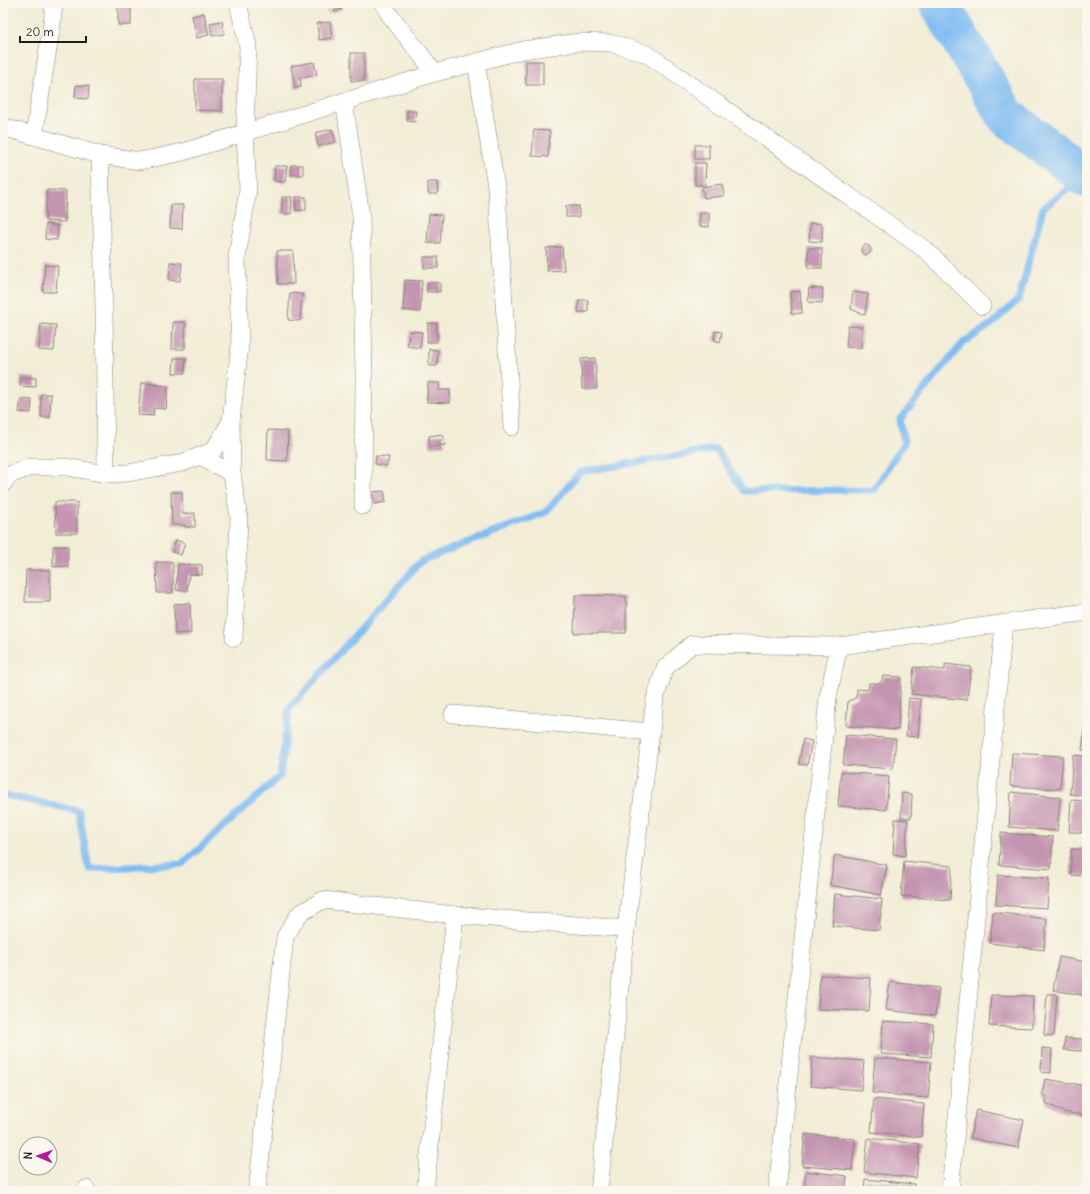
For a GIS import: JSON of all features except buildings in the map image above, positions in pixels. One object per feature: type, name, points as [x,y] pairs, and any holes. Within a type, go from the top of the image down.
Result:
[{"type":"street","points":[[34,136],[54,3]]},
{"type":"street","points":[[234,638],[239,518],[232,474],[231,420],[240,345],[237,257],[248,190],[245,133],[248,46],[238,3]]},
{"type":"street","points":[[383,3],[389,14],[435,72]]},
{"type":"street","points":[[3,127],[100,155],[140,161],[183,152],[435,72],[523,50],[579,42],[611,43],[647,54],[927,251],[982,306]]},
{"type":"street","points":[[476,62],[497,193],[512,427]]},
{"type":"street","points":[[344,101],[361,216],[364,374],[363,506]]},
{"type":"street","points":[[100,155],[106,474]]},
{"type":"street","points":[[5,477],[31,467],[67,467],[106,474],[128,473],[182,463],[213,451],[231,420]]},
{"type":"street","points":[[201,456],[232,474]]},
{"type":"street","points":[[599,1191],[626,929],[655,699],[666,668],[692,644],[839,646],[1087,612]]},
{"type":"street","points":[[950,1191],[1004,623]]},
{"type":"street","points":[[777,1191],[828,697],[839,646]]},
{"type":"street","points":[[453,714],[651,732]]},
{"type":"street","points":[[257,1191],[285,937],[299,914],[323,900],[455,915],[626,929]]},
{"type":"street","points":[[425,1191],[455,915]]},
{"type":"waterway","points":[[939,3],[1006,116],[1087,178]]},
{"type":"waterway","points":[[3,795],[79,811],[89,869],[182,864],[280,776],[289,709],[421,561],[546,512],[580,472],[716,449],[744,491],[874,490],[904,443],[900,419],[963,343],[992,324],[1019,299],[1043,208],[1084,176]]}]
